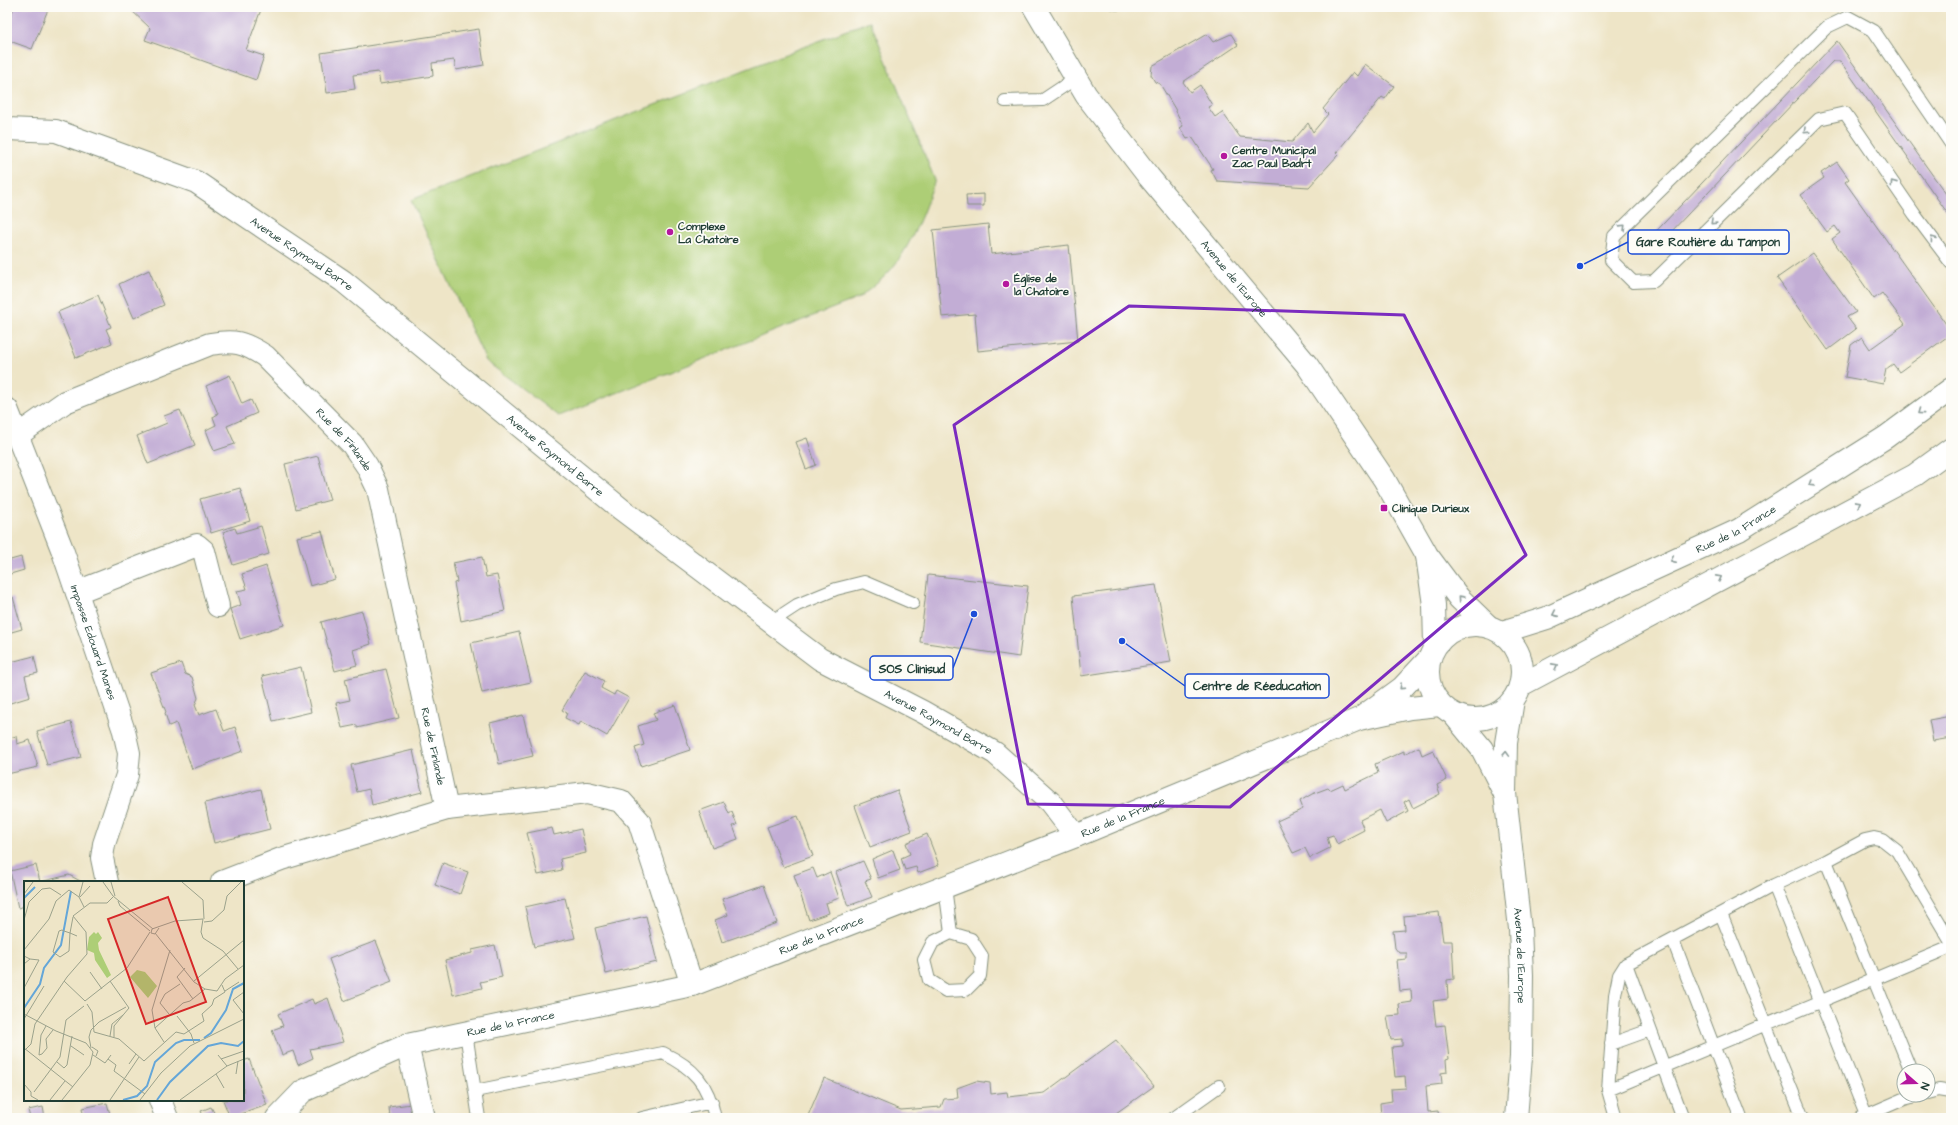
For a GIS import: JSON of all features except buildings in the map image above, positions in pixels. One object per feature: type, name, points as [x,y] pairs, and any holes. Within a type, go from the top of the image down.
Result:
[{"type":"street","name":"Avenue de l'Europe","points":[[1034,7],[1086,95],[1149,177],[1308,365],[1384,479],[1427,555],[1459,598],[1495,629]]},
{"type":"street","name":"Avenue Raymond Barre","points":[[7,129],[56,131],[196,182],[342,281],[621,509],[820,659],[923,712],[995,753],[1050,802],[1076,836]]},
{"type":"street","name":"Rue de Finlande","points":[[18,434],[66,402],[210,344],[229,341],[248,345],[265,356],[352,444],[367,466],[378,489],[447,809]]},
{"type":"street","name":"Rue de la France","points":[[1495,629],[1548,618],[1739,530],[1886,437],[1951,390]]},
{"type":"street","name":"Impasse Edouard Manes","points":[[7,409],[18,434],[77,592],[124,732],[129,753],[127,775],[104,844],[102,858],[107,881]]},
{"type":"street","points":[[1517,692],[1915,475],[1951,449]]},
{"type":"street","points":[[77,592],[197,545],[204,550],[218,606]]},
{"type":"street","name":"Avenue de l'Europe","points":[[1427,555],[1434,605],[1432,652]]},
{"type":"street","points":[[1473,624],[1495,629],[1513,642],[1520,656],[1522,670],[1517,692],[1504,710],[1486,718],[1467,719],[1447,710],[1433,695],[1427,671],[1432,652],[1446,634],[1459,627],[1473,624]]},
{"type":"street","name":"Rue de la France","points":[[1359,719],[1402,688],[1432,652]]},
{"type":"street","name":"Avenue de l'Europe","points":[[1516,1118],[1521,1057],[1522,975],[1520,929],[1505,793],[1506,744],[1517,692]]},
{"type":"street","name":"Rue de la France","points":[[277,1118],[303,1091],[407,1045],[692,985],[1076,836],[1359,719],[1410,708],[1447,710]]},
{"type":"street","name":"Avenue de l'Europe","points":[[1447,710],[1482,750],[1505,793]]},
{"type":"street","points":[[225,881],[281,859],[447,809],[587,793],[621,801],[639,821],[692,985]]},
{"type":"street","points":[[407,1045],[424,1118]]},
{"type":"street","points":[[160,1101],[167,1118]]},
{"type":"lane","points":[[1951,144],[1874,31],[1848,17],[1827,27],[1614,236],[1611,260],[1633,282],[1654,281],[1819,119],[1845,113],[1915,215],[1951,263]]},
{"type":"lane","points":[[1005,101],[1043,100],[1076,78]]},
{"type":"lane","points":[[770,622],[797,605],[836,590],[864,582],[913,603]]},
{"type":"lane","points":[[1616,1118],[1608,1090],[1617,984],[1622,968],[1626,964],[1774,885],[1826,861],[1865,840],[1874,838],[1882,840],[1891,845],[1897,851],[1951,942]]},
{"type":"lane","points":[[1826,861],[1908,1063]]},
{"type":"lane","points":[[1774,885],[1863,1117],[1896,1103]]},
{"type":"lane","points":[[945,887],[951,933]]},
{"type":"lane","points":[[1722,914],[1803,1118]]},
{"type":"lane","points":[[951,933],[971,939],[982,956],[980,976],[966,990],[946,991],[930,980],[924,960],[933,942],[951,933]]},
{"type":"lane","points":[[1673,940],[1741,1118]]},
{"type":"lane","points":[[1608,1090],[1951,947]]},
{"type":"lane","points":[[1626,964],[1683,1118]]},
{"type":"lane","points":[[1611,1044],[1650,1030]]},
{"type":"lane","points":[[466,1033],[479,1118]]},
{"type":"lane","points":[[475,1091],[663,1053],[682,1062],[703,1083],[712,1102],[716,1118]]},
{"type":"lane","points":[[1174,1118],[1220,1086]]},
{"type":"lane","points":[[1936,1091],[1951,1092]]},
{"type":"lane","points":[[642,1118],[712,1102]]},
{"type":"highlighted area","points":[[1129,306],[1404,315],[1526,555],[1230,807],[1028,804],[954,425]]},
{"type":"green space","name":"Complexe La Chatoire","points":[[870,21],[935,180],[909,243],[894,266],[879,282],[859,298],[558,416],[486,361],[411,200]]},
{"type":"place","name":"Centre Municipal Zac Paul Badrt","points":[[1224,156]]},
{"type":"place","name":"Complexe La Chatoire","points":[[670,232]]},
{"type":"place","name":"Gare Routière du Tampon","points":[[1580,266]]},
{"type":"place","name":"Église de la Chatoire","points":[[1006,284]]},
{"type":"place","name":"Clinique Durieux","points":[[1384,508]]},
{"type":"place","name":"SOS Clinisud","points":[[974,614]]},
{"type":"place","name":"Centre de Réeducation","points":[[1122,641]]}]
